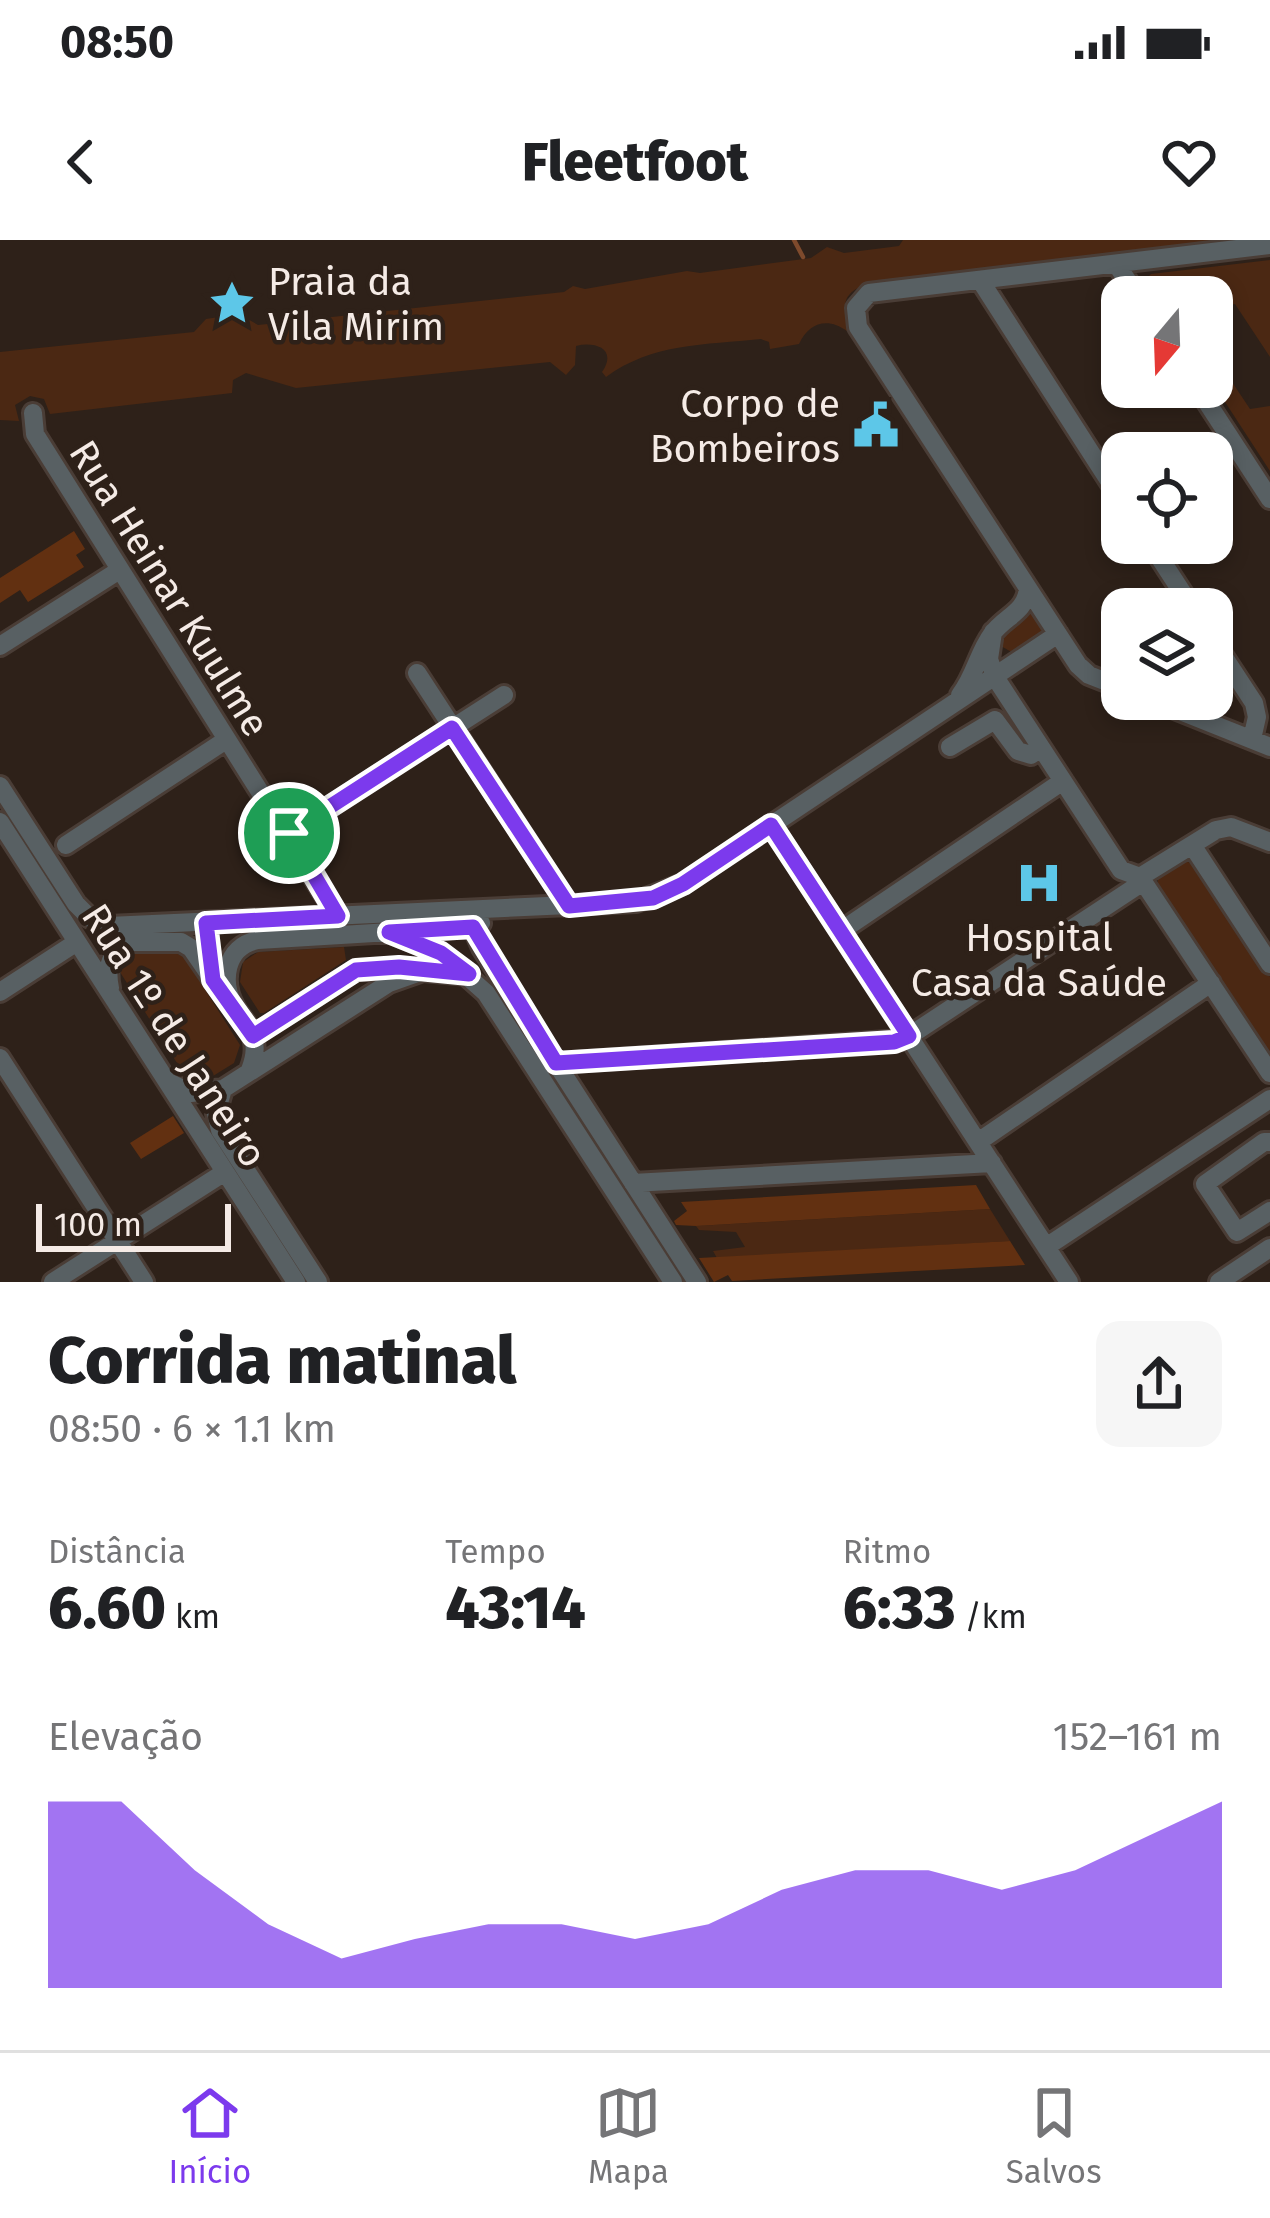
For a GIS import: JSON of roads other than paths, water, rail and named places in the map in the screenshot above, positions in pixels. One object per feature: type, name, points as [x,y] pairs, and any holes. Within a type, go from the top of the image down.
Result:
[{"type":"street","points":[[1101,679],[1082,670],[1058,634],[1031,609],[1028,589],[858,327],[856,308],[868,293],[1270,245]]},
{"type":"street","points":[[1117,265],[1124,276]]},
{"type":"street","points":[[980,280],[1101,468]]},
{"type":"street","points":[[1211,408],[1270,499]]},
{"type":"street","name":"Rua Heinar Kuulme","points":[[33,412],[35,434],[338,916]]},
{"type":"street","points":[[0,646],[118,571]]},
{"type":"street","points":[[952,703],[992,639],[1031,609]]},
{"type":"street","points":[[232,1004],[228,964],[249,941],[389,932],[506,908],[653,898],[683,884],[1058,634]]},
{"type":"street","points":[[992,639],[999,656],[1017,662]]},
{"type":"street","points":[[992,639],[994,677],[1121,870],[1142,879],[1270,1073]]},
{"type":"street","points":[[1233,671],[1254,703],[1261,743]]},
{"type":"street","points":[[417,673],[569,906]]},
{"type":"street","points":[[289,833],[504,695]]},
{"type":"street","points":[[950,747],[995,720],[1018,752],[1031,755],[1041,748]]},
{"type":"street","points":[[1203,720],[1261,743]]},
{"type":"street","points":[[66,845],[226,740]]},
{"type":"street","points":[[841,932],[1063,781]]},
{"type":"street","name":"Rua 1º de Janeiro","points":[[0,786],[76,904],[103,924],[149,926]]},
{"type":"street","points":[[771,825],[1069,1282]]},
{"type":"street","points":[[556,1063],[894,1042],[1225,827],[1270,842]]},
{"type":"street","name":"Rua 1º de Janeiro","points":[[4,833],[110,988],[296,1282]]},
{"type":"street","points":[[1192,845],[1270,964]]},
{"type":"street","points":[[110,988],[110,958],[115,949],[149,926],[338,916],[470,919]]},
{"type":"street","points":[[470,919],[697,1282]]},
{"type":"street","points":[[206,923],[213,980]]},
{"type":"street","points":[[389,932],[441,953],[473,979],[673,1282]]},
{"type":"street","points":[[0,992],[77,942]]},
{"type":"street","points":[[128,942],[181,942],[191,948],[253,1036],[255,1055],[250,1070]]},
{"type":"street","points":[[253,1036],[356,970],[399,967],[473,979]]},
{"type":"street","points":[[170,1083],[191,1093],[223,1089],[377,989],[423,971]]},
{"type":"street","points":[[978,1142],[1211,983]]},
{"type":"street","points":[[0,1058],[144,1282]]},
{"type":"street","name":"Rua 1º de Janeiro","points":[[223,1089],[215,1114],[220,1130],[318,1282]]},
{"type":"street","points":[[1046,1247],[1270,1099]]},
{"type":"street","points":[[1270,1142],[1205,1184],[1237,1232],[1270,1211]]},
{"type":"street","points":[[633,1183],[992,1163]]},
{"type":"street","points":[[53,1282],[225,1172]]},
{"type":"street","points":[[1220,1282],[1270,1248]]},
{"type":"waterway","points":[[794,240],[803,257]]},
{"type":"place","name":"Praia da Vila Mirim","points":[[232,303]]},
{"type":"place","name":"Corpo de Bombeiros","points":[[876,425]]},
{"type":"place","name":"Hospital Casa da Saúde","points":[[1039,883]]}]
